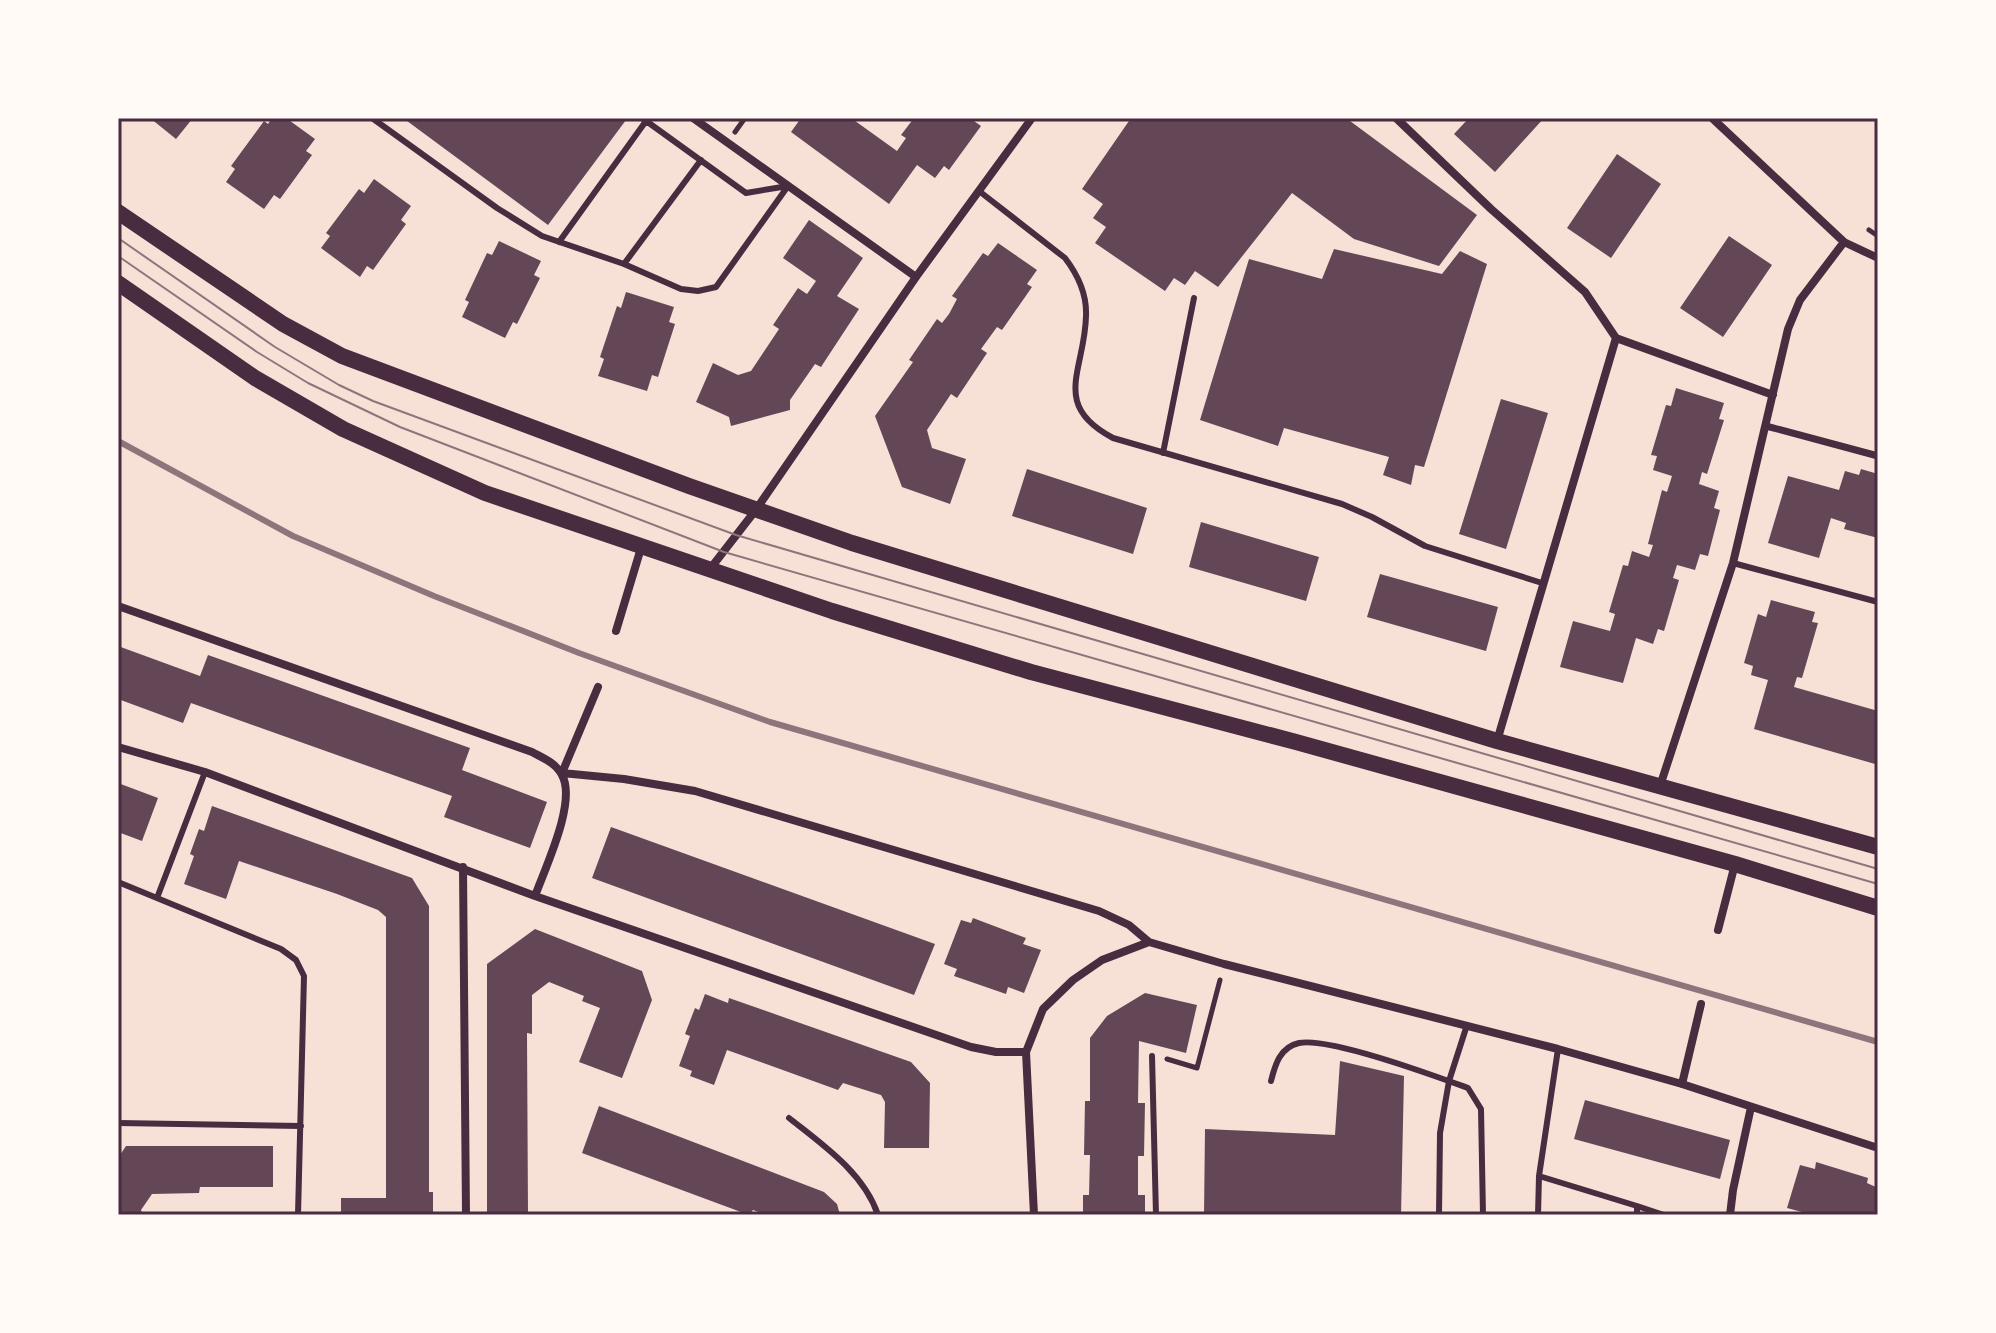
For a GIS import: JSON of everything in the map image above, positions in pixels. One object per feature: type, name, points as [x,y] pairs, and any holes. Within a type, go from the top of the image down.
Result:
[{"type":"main road","points":[[118,212],[283,324],[342,356],[755,511],[1497,741],[1878,847]]},
{"type":"main road","points":[[118,283],[255,378],[343,429],[485,493],[832,611],[1031,672],[1735,864],[1878,908]]},
{"type":"street","points":[[693,118],[916,277]]},
{"type":"street","points":[[709,569],[755,511],[916,277],[1032,118]]},
{"type":"street","points":[[1396,118],[1491,209],[1585,292],[1616,338],[1773,395]]},
{"type":"street","points":[[1712,118],[1844,242],[1878,258]]},
{"type":"street","points":[[1660,786],[1733,563],[1788,329],[1800,300],[1844,242]]},
{"type":"street","points":[[1497,741],[1616,338]]},
{"type":"street","points":[[1766,426],[1878,456]]},
{"type":"street","points":[[616,631],[641,548]]},
{"type":"street","points":[[118,606],[550,761],[562,773],[566,786],[563,813],[535,896]]},
{"type":"street","points":[[562,773],[598,687]]},
{"type":"street","points":[[118,747],[205,772],[535,896],[971,1047],[996,1052],[1026,1052]]},
{"type":"street","points":[[562,773],[695,791],[1099,911],[1129,925],[1149,942],[1682,1084],[1878,1148]]},
{"type":"street","points":[[1718,930],[1735,864]]},
{"type":"street","points":[[463,867],[466,1215]]},
{"type":"street","points":[[1034,1215],[1026,1052],[1043,1009],[1073,980],[1102,960],[1149,942]]},
{"type":"street","points":[[1682,1084],[1701,1004]]},
{"type":"street","points":[[1730,1215],[1751,1107]]},
{"type":"lane","points":[[372,118],[497,208],[542,236],[624,264],[681,289],[698,291],[716,287],[788,186]]},
{"type":"lane","points":[[559,242],[644,119],[746,193],[788,186]]},
{"type":"lane","points":[[624,264],[701,160]]},
{"type":"lane","points":[[979,191],[1065,258],[1075,272],[1084,292],[1086,316],[1076,383],[1077,403],[1092,427],[1113,438],[1342,504],[1425,546],[1542,583]]},
{"type":"lane","points":[[1163,453],[1194,298]]},
{"type":"lane","points":[[1733,563],[1878,602]]},
{"type":"lane","points":[[157,898],[205,772]]},
{"type":"lane","points":[[118,882],[281,949],[296,960],[304,976],[298,1215]]},
{"type":"lane","points":[[1439,1215],[1440,1133],[1449,1081],[1467,1025]]},
{"type":"lane","points":[[1271,1081],[1276,1062],[1284,1051],[1298,1043],[1318,1043],[1365,1054],[1468,1088],[1481,1109],[1483,1215]]},
{"type":"lane","points":[[1538,1215],[1539,1176],[1558,1049]]},
{"type":"lane","points":[[1152,1056],[1156,1215]]},
{"type":"lane","points":[[789,1118],[835,1155],[857,1180],[878,1215]]},
{"type":"lane","points":[[118,1123],[301,1126]]},
{"type":"lane","points":[[1539,1176],[1664,1215]]},
{"type":"lane","points":[[1637,1206],[1637,1215]]},
{"type":"path","points":[[1869,230],[1878,236]]},
{"type":"path","points":[[1152,1056],[1197,1068],[1224,964]]},
{"type":"building","points":[[150,118],[193,118],[176,139]]},
{"type":"building","points":[[272,118],[286,118],[315,139],[306,151],[312,155],[280,199],[274,195],[264,209],[226,182],[235,169],[231,166],[264,121],[268,124]]},
{"type":"building","points":[[403,118],[623,118],[626,120],[548,225]]},
{"type":"building","points":[[801,118],[851,118],[897,151],[906,138],[901,135],[914,118],[977,118],[974,121],[981,126],[949,170],[944,166],[935,178],[917,165],[889,204],[791,132]]},
{"type":"building","points":[[1131,118],[1346,118],[1477,215],[1439,266],[1354,239],[1292,193],[1218,287],[1195,271],[1185,285],[1174,278],[1165,291],[1095,243],[1106,227],[1093,218],[1103,204],[1082,189]]},
{"type":"building","points":[[1469,118],[1544,118],[1495,172],[1454,134]]},
{"type":"building","points":[[1617,154],[1661,184],[1611,258],[1567,228]]},
{"type":"building","points":[[374,179],[411,206],[401,220],[406,224],[373,270],[367,266],[360,277],[321,248],[330,236],[326,233],[359,189],[364,193]]},
{"type":"building","points":[[809,220],[863,258],[837,296],[859,309],[821,367],[815,364],[790,400],[790,410],[731,426],[729,417],[696,402],[713,363],[738,375],[751,371],[779,329],[773,325],[798,288],[807,294],[816,281],[783,258]]},
{"type":"building","points":[[1729,236],[1772,265],[1723,337],[1680,308]]},
{"type":"building","points":[[499,241],[541,261],[534,275],[540,278],[517,324],[513,322],[505,338],[462,317],[469,302],[465,300],[487,253],[492,255]]},
{"type":"building","points":[[998,243],[1037,270],[1027,284],[1032,287],[1002,330],[997,327],[981,349],[987,353],[957,398],[951,394],[927,430],[932,448],[966,459],[950,504],[902,487],[875,416],[913,362],[909,360],[937,319],[942,323],[949,314],[957,299],[952,296],[983,253],[988,256]]},
{"type":"building","points":[[1334,249],[1442,274],[1460,251],[1487,264],[1424,467],[1415,465],[1411,485],[1383,475],[1389,457],[1284,428],[1278,446],[1200,420],[1249,259],[1322,279]]},
{"type":"building","points":[[626,292],[674,307],[669,322],[675,324],[658,377],[652,375],[647,391],[598,376],[604,359],[600,357],[617,306],[621,308]]},
{"type":"building","points":[[1676,388],[1724,403],[1719,419],[1724,420],[1707,474],[1702,472],[1699,484],[1719,491],[1714,508],[1720,510],[1708,556],[1700,554],[1695,570],[1677,565],[1673,578],[1679,580],[1664,631],[1658,629],[1653,644],[1636,638],[1623,683],[1560,667],[1573,621],[1610,631],[1615,614],[1609,612],[1623,565],[1628,566],[1632,551],[1649,557],[1653,545],[1648,544],[1662,490],[1667,492],[1672,476],[1653,470],[1657,456],[1651,455],[1666,405],[1671,406]]},
{"type":"building","points":[[1501,399],[1548,413],[1506,549],[1459,534]]},
{"type":"building","points":[[1027,469],[1147,508],[1133,554],[1012,516]]},
{"type":"building","points":[[1861,469],[1878,474],[1878,538],[1844,529],[1846,523],[1831,518],[1819,558],[1768,543],[1788,476],[1839,490],[1845,471],[1859,475]]},
{"type":"building","points":[[1201,522],[1319,557],[1306,601],[1189,567]]},
{"type":"building","points":[[1380,574],[1498,607],[1486,651],[1367,617]]},
{"type":"building","points":[[1771,600],[1815,612],[1812,622],[1818,623],[1802,678],[1797,677],[1794,687],[1878,711],[1878,754],[1875,764],[1754,729],[1768,680],[1751,675],[1753,666],[1744,663],[1758,614],[1766,617]]},
{"type":"building","points":[[118,646],[200,676],[208,655],[470,748],[462,770],[547,802],[530,848],[444,817],[452,796],[191,703],[183,723],[118,699]]},
{"type":"building","points":[[118,783],[158,798],[142,841],[118,832]]},
{"type":"building","points":[[212,806],[412,878],[429,906],[429,1192],[433,1192],[433,1215],[341,1215],[341,1198],[386,1198],[386,917],[378,910],[337,894],[239,861],[226,899],[184,884],[194,856],[190,854],[199,829],[204,831]]},
{"type":"building","points":[[611,827],[935,944],[914,995],[592,878]]},
{"type":"building","points":[[973,918],[1026,938],[1023,944],[1041,950],[1024,993],[1008,987],[1006,994],[954,976],[957,969],[944,964],[961,920],[971,923]]},
{"type":"building","points":[[535,929],[642,971],[652,1000],[622,1078],[579,1062],[600,1008],[582,1001],[584,996],[549,982],[532,995],[532,1034],[527,1033],[528,1215],[487,1215],[487,964]]},
{"type":"building","points":[[1145,993],[1197,1005],[1186,1053],[1139,1041],[1138,1103],[1145,1103],[1144,1156],[1138,1156],[1138,1195],[1145,1195],[1145,1215],[1083,1215],[1083,1195],[1089,1195],[1090,1155],[1084,1155],[1085,1101],[1090,1101],[1090,1038],[1107,1016]]},
{"type":"building","points":[[705,994],[728,1003],[729,998],[911,1062],[930,1083],[929,1148],[884,1148],[885,1102],[881,1095],[843,1083],[838,1090],[727,1050],[714,1085],[690,1076],[692,1071],[679,1066],[690,1036],[685,1034],[695,1008],[699,1010]]},
{"type":"building","points":[[1340,1061],[1404,1076],[1401,1215],[1204,1215],[1205,1129],[1335,1135]]},
{"type":"building","points":[[1585,1100],[1730,1140],[1720,1179],[1574,1139]]},
{"type":"building","points":[[599,1106],[824,1192],[837,1204],[840,1215],[767,1215],[753,1210],[749,1215],[582,1153]]},
{"type":"building","points":[[126,1146],[273,1146],[273,1187],[200,1187],[199,1193],[152,1194],[141,1210],[143,1215],[118,1215],[118,1158]]},
{"type":"building","points":[[1816,1162],[1868,1178],[1867,1183],[1878,1188],[1878,1215],[1801,1215],[1802,1212],[1787,1208],[1800,1165],[1815,1169]]},
{"type":"tram line","points":[[118,238],[275,347],[339,385],[373,401],[736,535],[1878,869]]},
{"type":"tram line","points":[[118,256],[257,352],[308,383],[400,427],[724,552],[1878,884]]},
{"type":"railway","points":[[118,441],[293,536],[579,653],[770,722],[1878,1042]]}]
